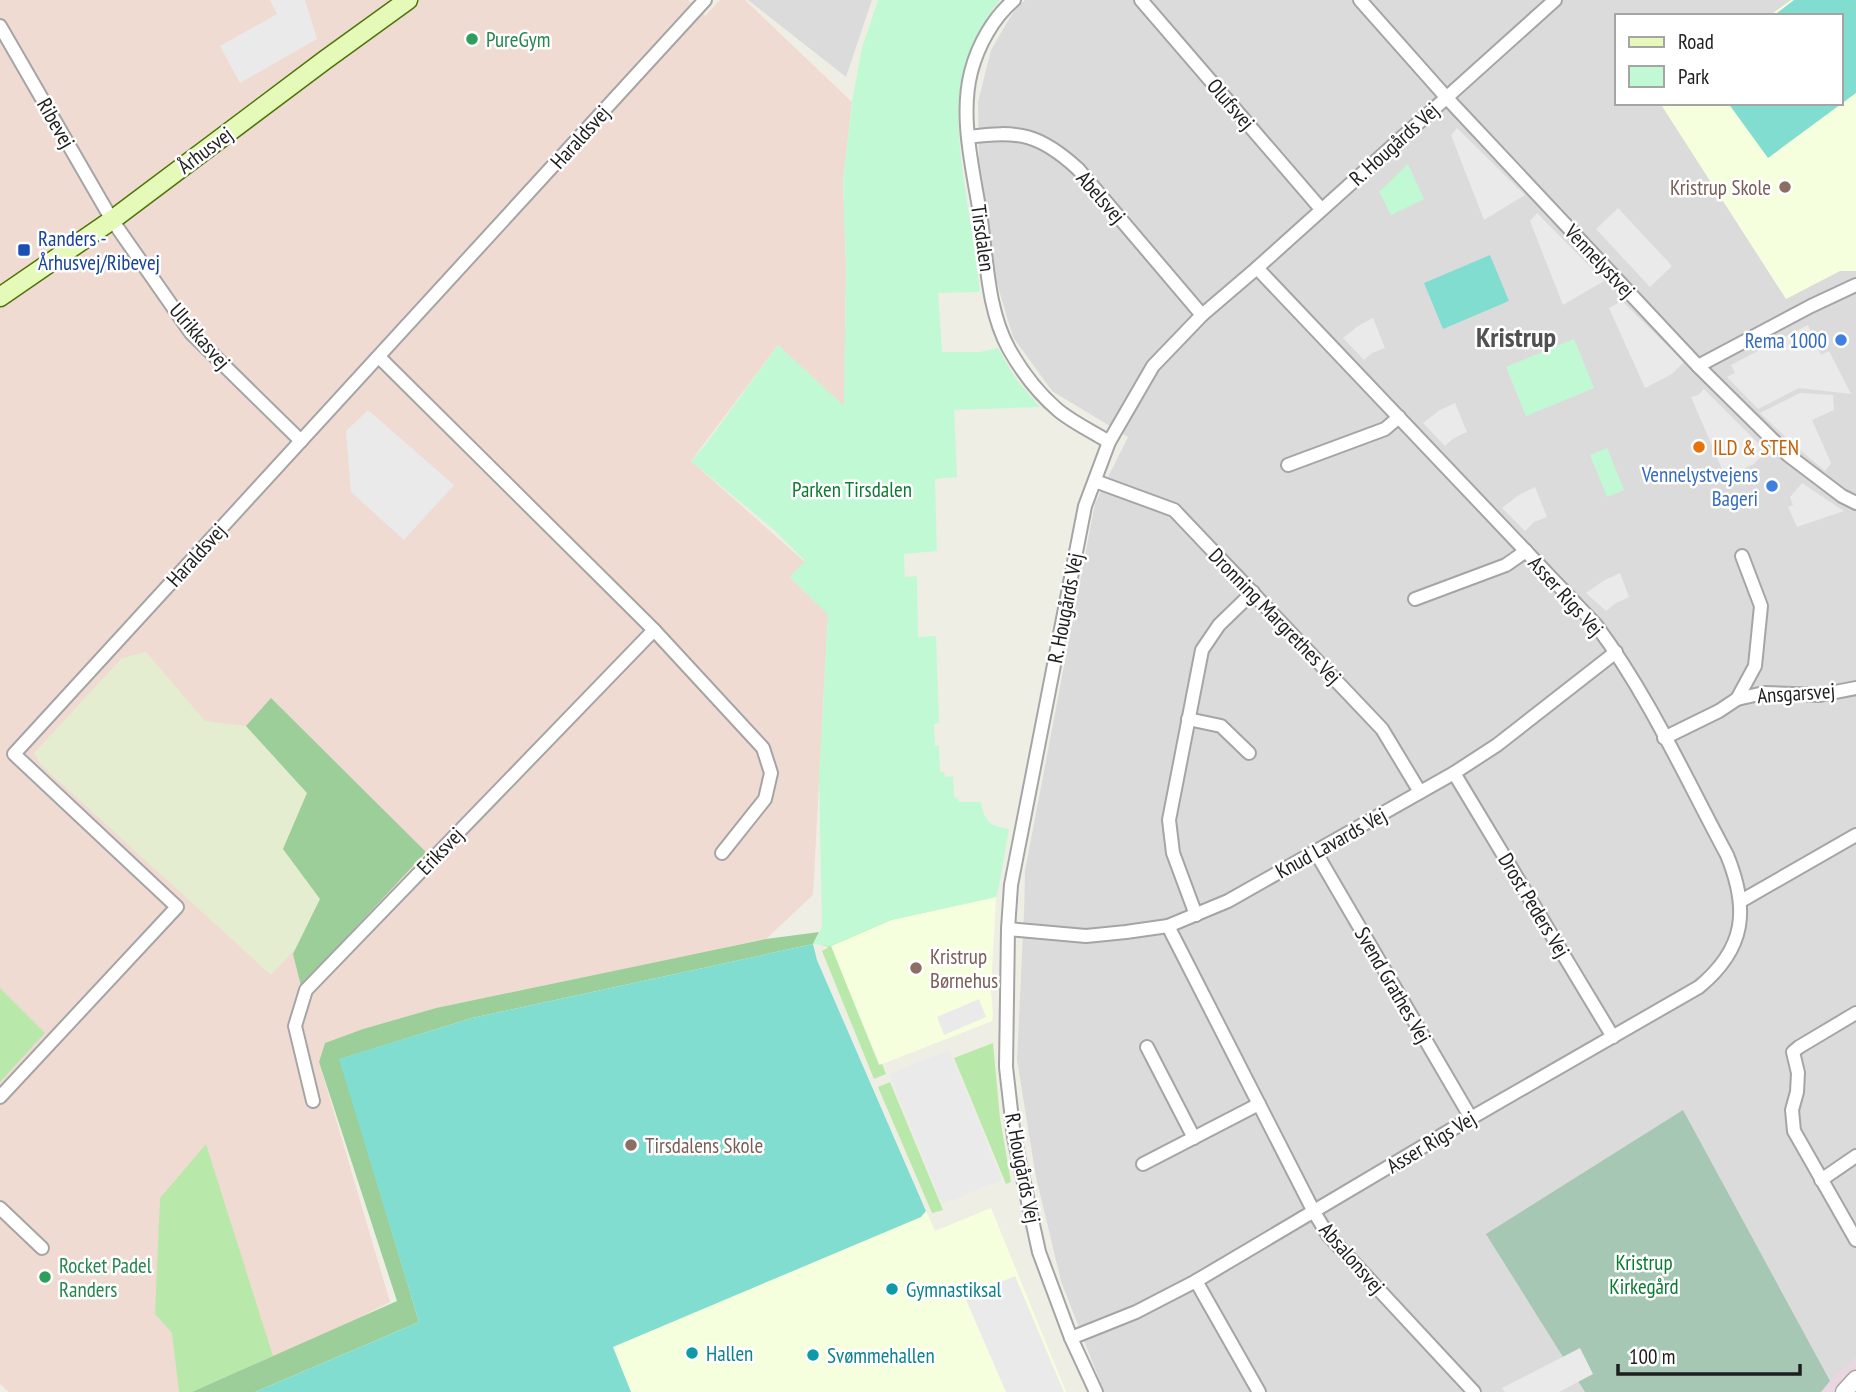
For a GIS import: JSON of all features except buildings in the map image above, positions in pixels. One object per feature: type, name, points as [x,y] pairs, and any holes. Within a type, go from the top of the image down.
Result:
[{"type":"main road","name":"Århusvej","points":[[0,298],[112,220],[408,0]]},
{"type":"street","name":"Haraldsvej","points":[[0,1097],[177,907],[14,754],[705,0]]},
{"type":"street","name":"Tirsdalen","points":[[1014,0],[983,39],[971,72],[967,102],[968,137],[994,313],[1008,348],[1033,385],[1061,412],[1109,442]]},
{"type":"street","name":"Olufsvej","points":[[1141,0],[1321,209]]},
{"type":"street","name":"Vennelystvej","points":[[1360,0],[1446,97],[1698,366],[1788,455],[1842,496],[1856,503]]},
{"type":"street","name":"R. Hougårds Vej","points":[[1096,1392],[1071,1338],[1039,1252],[1014,1137],[1006,1067],[1011,885],[1085,506],[1109,442],[1153,366],[1202,315],[1555,0]]},
{"type":"street","name":"Ribevej","points":[[0,26],[112,220]]},
{"type":"street","name":"Abelsvej","points":[[968,137],[998,133],[1020,135],[1041,141],[1059,151],[1078,169],[1202,315]]},
{"type":"street","name":"Ulrikkasvej","points":[[112,220],[191,332],[301,441]]},
{"type":"street","name":"Asser Rigs Vej","points":[[1071,1338],[1136,1312],[1196,1281],[1699,987],[1715,974],[1727,958],[1736,941],[1740,922],[1741,901],[1736,877],[1727,855],[1640,691],[1616,652],[1596,625],[1257,268]]},
{"type":"street","points":[[1698,366],[1856,285]]},
{"type":"street","points":[[379,357],[653,630],[763,748],[771,773],[765,799],[722,853]]},
{"type":"street","points":[[1288,465],[1385,429],[1399,417]]},
{"type":"street","name":"Dronning Margrethes Vej","points":[[1095,481],[1174,510],[1382,729],[1420,792]]},
{"type":"street","name":"Asser Rigs Vej","points":[[1415,599],[1506,565],[1526,551]]},
{"type":"street","name":"Ansgarsvej","points":[[1737,699],[1755,666],[1761,606],[1742,556]]},
{"type":"street","points":[[1196,915],[1173,853],[1169,820],[1202,650],[1219,625],[1253,592]]},
{"type":"street","name":"Eriksvej","points":[[313,1101],[295,1026],[306,990],[653,630]]},
{"type":"street","name":"Knud Lavards Vej","points":[[1008,929],[1086,936],[1126,932],[1168,926],[1228,901],[1454,773],[1497,745],[1616,652]]},
{"type":"street","name":"Ansgarsvej","points":[[1664,738],[1719,711],[1737,699],[1764,693],[1820,695],[1856,688]]},
{"type":"street","points":[[1188,719],[1221,726],[1249,753]]},
{"type":"street","name":"Drost Peders Vej","points":[[1454,773],[1613,1037]]},
{"type":"street","points":[[1741,901],[1856,835]]},
{"type":"street","name":"Svend Grathes Vej","points":[[1315,851],[1471,1118]]},
{"type":"street","name":"Absalonsvej","points":[[1168,926],[1328,1235],[1474,1392]]},
{"type":"street","points":[[1856,1013],[1793,1052],[1798,1073],[1792,1110],[1794,1131],[1856,1240]]},
{"type":"street","points":[[1147,1047],[1194,1138]]},
{"type":"street","points":[[1143,1164],[1259,1104]]},
{"type":"street","points":[[1821,1180],[1856,1156]]},
{"type":"street","points":[[0,1208],[42,1248]]},
{"type":"street","points":[[1196,1281],[1259,1392]]},
{"type":"street","points":[[1844,1392],[1856,1379]]},
{"type":"shaded area","points":[[0,0],[688,0],[705,16],[720,0],[745,0],[852,102],[843,181],[846,267],[844,407],[778,345],[691,461],[805,562],[790,577],[828,614],[813,895],[766,939],[436,1008],[325,1043],[319,1062],[390,1302],[212,1392],[9,1392],[0,1384]]},
{"type":"shaded area","points":[[270,0],[305,0],[317,39],[240,83],[220,46],[277,14]]},
{"type":"shaded area","points":[[748,0],[872,0],[846,77]]},
{"type":"shaded area","points":[[1025,0],[1856,0],[1856,1357],[1821,1392],[1104,1392],[1061,1281],[1036,1177],[1017,1060],[1025,871],[1095,503],[1128,437],[1052,391],[1013,337],[996,280],[979,168],[978,102],[991,50],[1015,9]]},
{"type":"shaded area","name":"Kristrup Skole","points":[[1791,0],[1856,0],[1856,271],[1840,271],[1786,299],[1661,105],[1842,105],[1842,14],[1772,14]]},
{"type":"shaded area","points":[[1794,0],[1856,0],[1856,93],[1842,103],[1842,14],[1776,14]]},
{"type":"shaded area","points":[[1729,105],[1840,105],[1768,158]]},
{"type":"shaded area","points":[[1457,128],[1525,195],[1484,220],[1451,135]]},
{"type":"shaded area","points":[[1618,208],[1672,266],[1650,287],[1596,229]]},
{"type":"shaded area","points":[[1537,213],[1604,281],[1563,305],[1530,221]]},
{"type":"shaded area","points":[[1490,255],[1509,301],[1443,329],[1424,283]]},
{"type":"shaded area","points":[[1621,300],[1684,362],[1672,374],[1645,388],[1609,308]]},
{"type":"shaded area","points":[[1373,318],[1385,348],[1372,353],[1364,360],[1343,338]]},
{"type":"shaded area","points":[[1808,325],[1821,355],[1829,351],[1851,394],[1799,388],[1758,409],[1727,377],[1735,373],[1731,365]]},
{"type":"shaded area","points":[[1704,389],[1766,451],[1754,464],[1725,476],[1691,397]]},
{"type":"shaded area","points":[[1800,393],[1833,395],[1834,410],[1812,420],[1831,463],[1825,471],[1760,413]]},
{"type":"shaded area","points":[[1455,403],[1467,432],[1445,446],[1423,423]]},
{"type":"shaded area","points":[[368,410],[454,485],[404,540],[351,492],[346,431]]},
{"type":"shaded area","points":[[1802,483],[1844,511],[1797,527],[1788,507],[1793,505],[1790,497]]},
{"type":"shaded area","points":[[1535,487],[1547,517],[1534,522],[1525,531],[1502,508]]},
{"type":"shaded area","points":[[1620,573],[1629,597],[1606,611],[1586,593]]},
{"type":"shaded area","points":[[146,652],[205,721],[246,726],[307,793],[283,849],[320,899],[296,948],[271,975],[41,765],[34,753],[122,658]]},
{"type":"shaded area","name":"Kristrup Børnehus","points":[[996,897],[992,1021],[880,1065],[830,946],[891,920]]},
{"type":"shaded area","name":"Tirsdalens Skole","points":[[813,944],[817,960],[935,1231],[991,1208],[1066,1392],[255,1392],[419,1322],[339,1059],[472,1018]]},
{"type":"shaded area","name":"Tirsdalens Skole","points":[[813,944],[817,960],[926,1211],[921,1217],[613,1347],[631,1392],[255,1392],[419,1322],[339,1059],[472,1018]]},
{"type":"shaded area","points":[[979,999],[986,1017],[944,1035],[937,1017]]},
{"type":"shaded area","points":[[949,1050],[1002,1180],[942,1204],[889,1074]]},
{"type":"shaded area","points":[[1015,1276],[1064,1392],[1006,1392],[973,1316],[965,1297]]},
{"type":"shaded area","points":[[1580,1348],[1593,1374],[1559,1392],[1505,1392],[1502,1388]]},
{"type":"shaded area","points":[[1856,1357],[1856,1392],[1821,1392],[1830,1381]]},
{"type":"green space","name":"Parken Tirsdalen","points":[[878,0],[1000,0],[983,24],[972,47],[964,70],[958,117],[962,167],[980,292],[938,293],[942,352],[980,352],[998,348],[1016,379],[1040,407],[954,410],[957,477],[935,479],[937,551],[904,554],[905,577],[917,576],[918,637],[936,636],[939,723],[934,724],[935,746],[939,746],[940,772],[944,772],[945,777],[953,776],[954,797],[958,798],[959,802],[981,802],[989,821],[1009,829],[996,897],[891,920],[830,946],[813,944],[822,927],[819,778],[828,615],[790,577],[805,561],[773,529],[691,461],[778,345],[844,406],[846,267],[843,181],[852,102],[862,48]]},
{"type":"green space","points":[[1408,164],[1424,199],[1391,215],[1379,192]]},
{"type":"green space","points":[[1574,339],[1594,388],[1526,416],[1506,367]]},
{"type":"green space","points":[[1607,448],[1624,490],[1607,497],[1590,455]]},
{"type":"green space","points":[[271,698],[426,852],[301,986],[293,954],[320,899],[283,849],[307,793],[246,726]]},
{"type":"green space","points":[[996,897],[891,920],[831,946],[879,1065],[882,1064],[886,1074],[874,1079],[822,951],[829,947],[821,945],[828,933]]},
{"type":"green space","points":[[819,932],[813,944],[472,1018],[340,1059],[419,1322],[255,1392],[192,1392],[397,1301],[319,1062],[325,1043],[436,1008],[766,939]]},
{"type":"green space","points":[[0,988],[45,1033],[0,1082]]},
{"type":"green space","points":[[993,1043],[1000,1118],[1011,1182],[1006,1184],[954,1058]]},
{"type":"green space","points":[[890,1082],[943,1210],[932,1213],[878,1087]]},
{"type":"green space","name":"Kristrup Kirkegård","points":[[1683,1110],[1830,1381],[1821,1392],[1585,1392],[1486,1234]]},
{"type":"green space","points":[[206,1144],[273,1356],[192,1392],[179,1392],[172,1333],[155,1314],[160,1198]]},
{"type":"place","name":"PureGym","points":[[472,39]]},
{"type":"place","name":"Kristrup Skole","points":[[1785,187]]},
{"type":"place","name":"Randers - Århusvej/Ribevej","points":[[24,250]]},
{"type":"place","name":"Rema 1000","points":[[1841,340]]},
{"type":"place","name":"ILD & STEN","points":[[1699,447]]},
{"type":"place","name":"Vennelystvejens Bageri","points":[[1772,486]]},
{"type":"place","name":"Kristrup Børnehus","points":[[916,968]]},
{"type":"place","name":"Tirsdalens Skole","points":[[631,1145]]},
{"type":"place","name":"Rocket Padel Randers","points":[[45,1277]]},
{"type":"place","name":"Gymnastiksal","points":[[892,1289]]},
{"type":"place","name":"Hallen","points":[[692,1353]]},
{"type":"place","name":"Svømmehallen","points":[[813,1355]]},
{"type":"district","name":"Kristrup","points":[[1516,336]]}]
